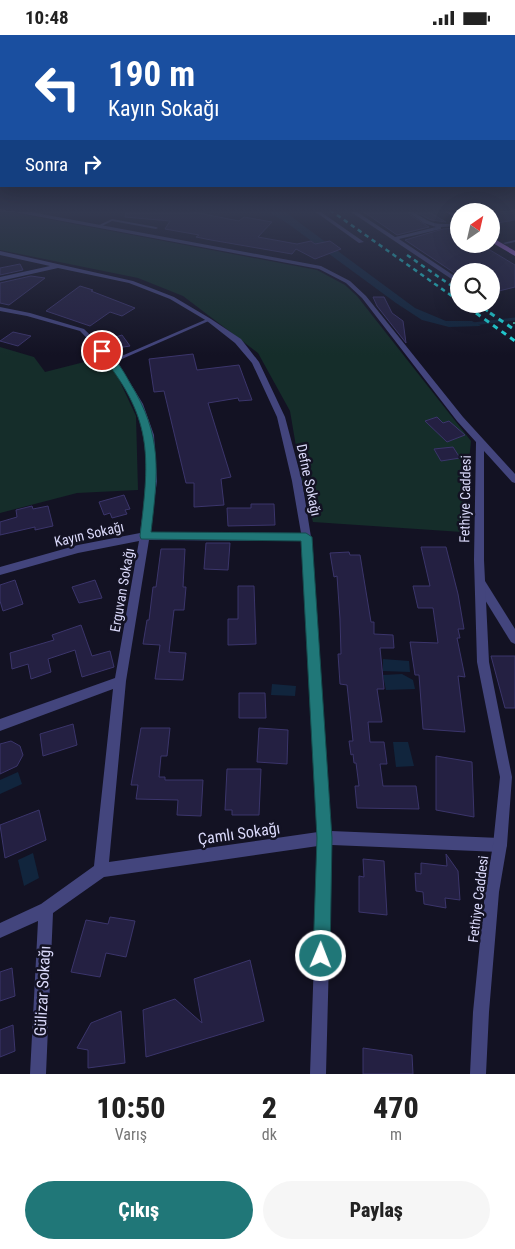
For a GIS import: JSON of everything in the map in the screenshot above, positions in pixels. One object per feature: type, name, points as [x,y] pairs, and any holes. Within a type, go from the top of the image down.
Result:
[{"type":"street","name":"Defne Sokağı","points":[[28,258],[131,282],[172,298],[209,319],[238,341],[255,362],[281,417],[297,481],[306,537],[325,838],[318,1074]]},
{"type":"street","name":"Fethiye Caddesi","points":[[275,258],[321,268],[336,274],[364,297],[460,419],[480,441],[483,662],[506,777],[500,845],[492,892],[481,1012],[478,1074]]},
{"type":"street","points":[[423,258],[450,276]]},
{"type":"street","points":[[0,279],[62,265]]},
{"type":"street","name":"Erguvan Sokağı","points":[[0,309],[28,314],[82,330],[113,361],[139,404],[150,435],[152,481],[145,536],[120,681],[101,870]]},
{"type":"street","points":[[480,441],[515,480]]},
{"type":"street","name":"Kayın Sokağı","points":[[0,571],[78,549],[145,536],[306,537]]},
{"type":"street","points":[[481,584],[515,639]]},
{"type":"street","points":[[0,725],[120,681]]},
{"type":"street","name":"Çamlı Sokağı","points":[[0,931],[46,909],[101,870],[325,838],[500,845]]},
{"type":"street","name":"Gülizar Sokağı","points":[[38,1074],[46,909]]},
{"type":"lane","points":[[113,361],[209,319]]},
{"type":"green space","points":[[42,258],[256,258],[317,270],[345,285],[357,296],[471,441],[462,532],[313,522],[301,476],[290,411],[258,353],[183,296],[138,278]]},
{"type":"green space","points":[[0,347],[34,357],[45,372],[108,356],[136,416],[138,490],[77,493],[0,513]]},
{"type":"water","points":[[335,258],[348,258],[415,308],[446,321],[472,321],[481,326],[449,327],[422,320]]},
{"type":"water","points":[[383,659],[409,661],[410,672],[383,671]]},
{"type":"water","points":[[402,674],[413,680],[415,689],[386,690],[383,675]]},
{"type":"water","points":[[272,684],[296,686],[295,696],[271,695]]},
{"type":"water","points":[[393,742],[408,742],[414,766],[396,767]]},
{"type":"water","points":[[18,772],[22,784],[0,794],[0,780]]},
{"type":"water","points":[[33,853],[39,878],[24,886],[18,860]]},
{"type":"building","points":[[433,258],[504,258],[515,265],[515,287],[500,291],[500,263],[450,263],[450,270]]},
{"type":"building","points":[[20,264],[23,270],[0,275],[0,268]]},
{"type":"building","points":[[31,276],[45,278],[9,305],[0,303],[0,283]]},
{"type":"building","points":[[80,286],[135,308],[122,316],[110,312],[90,326],[46,311]]},
{"type":"building","points":[[373,297],[384,297],[392,313],[403,321],[406,343],[377,306]]},
{"type":"building","points":[[13,332],[31,336],[18,346],[0,341]]},
{"type":"building","points":[[122,335],[130,346],[117,348],[109,339]]},
{"type":"building","points":[[193,354],[197,370],[239,365],[252,400],[239,401],[238,398],[208,403],[231,477],[221,479],[224,505],[194,507],[194,483],[186,483],[164,391],[154,392],[149,359]]},
{"type":"building","points":[[437,417],[443,423],[449,421],[465,435],[447,442],[425,421]]},
{"type":"building","points":[[453,447],[460,458],[441,461],[434,449]]},
{"type":"building","points":[[124,495],[130,509],[125,510],[127,514],[112,518],[110,513],[104,515],[99,502]]},
{"type":"building","points":[[251,504],[274,504],[275,525],[228,526],[227,508],[251,508]]},
{"type":"building","points":[[32,506],[33,509],[48,506],[53,526],[35,530],[35,527],[0,535],[0,522],[17,517],[16,510]]},
{"type":"building","points":[[206,543],[230,543],[228,570],[204,569]]},
{"type":"building","points":[[421,547],[446,547],[458,594],[464,629],[458,629],[460,638],[457,638],[465,677],[458,676],[465,732],[423,729],[419,675],[415,675],[410,642],[438,643],[433,608],[418,608],[413,586],[430,586]]},
{"type":"building","points":[[161,549],[185,549],[183,587],[186,587],[184,610],[174,610],[169,652],[186,653],[183,680],[155,679],[160,645],[143,644],[147,620],[149,620],[153,587],[156,587]]},
{"type":"building","points":[[349,552],[350,555],[360,555],[371,622],[374,622],[374,634],[393,635],[394,648],[380,648],[384,689],[377,689],[382,722],[368,722],[370,742],[384,742],[387,764],[380,764],[383,786],[416,786],[419,809],[357,808],[355,786],[359,786],[356,763],[354,763],[353,754],[351,755],[349,741],[353,741],[347,685],[340,684],[338,654],[341,654],[337,576],[334,577],[330,553]]},
{"type":"building","points":[[15,580],[23,604],[3,611],[0,601],[0,585]]},
{"type":"building","points":[[95,580],[102,598],[79,603],[72,587]]},
{"type":"building","points":[[238,586],[254,586],[256,644],[228,645],[228,619],[238,619]]},
{"type":"building","points":[[81,625],[92,656],[110,651],[114,667],[82,677],[75,650],[48,659],[51,672],[31,679],[28,664],[12,669],[10,653],[54,640],[52,635]]},
{"type":"building","points":[[491,656],[515,656],[515,708],[505,708]]},
{"type":"building","points":[[239,693],[265,693],[266,718],[239,718]]},
{"type":"building","points":[[73,724],[77,745],[43,756],[40,734]]},
{"type":"building","points":[[141,728],[170,728],[167,756],[161,756],[159,777],[165,777],[165,780],[203,780],[201,816],[177,815],[178,800],[136,799],[138,785],[131,785]]},
{"type":"building","points":[[259,728],[288,730],[287,764],[257,762]]},
{"type":"building","points":[[11,741],[20,746],[23,755],[17,766],[0,774],[0,744]]},
{"type":"building","points":[[436,756],[472,762],[474,817],[436,810]]},
{"type":"building","points":[[227,769],[261,769],[259,815],[232,815],[232,810],[225,810]]},
{"type":"building","points":[[39,810],[46,840],[5,858],[0,825]]},
{"type":"building","points":[[446,854],[458,871],[460,900],[445,898],[446,908],[424,904],[423,892],[416,891],[415,873],[421,874],[421,863],[447,866]]},
{"type":"building","points":[[363,859],[384,861],[387,915],[359,912],[359,876],[364,877]]},
{"type":"building","points":[[110,917],[135,921],[126,957],[106,953],[100,977],[71,972],[86,920],[108,924]]},
{"type":"building","points":[[250,960],[264,1021],[146,1057],[143,1010],[175,999],[202,1023],[194,979]]},
{"type":"building","points":[[12,968],[15,996],[0,1001],[0,972]]},
{"type":"building","points":[[121,1011],[125,1063],[88,1068],[88,1050],[77,1048],[91,1023]]},
{"type":"building","points":[[13,1025],[15,1051],[0,1057],[0,1030]]},
{"type":"building","points":[[363,1048],[412,1055],[413,1074],[363,1074]]},
{"type":"waterway","points":[[473,324],[515,319]]},
{"type":"railway","points":[[399,258],[450,295]]},
{"type":"railway","points":[[412,258],[450,285]]},
{"type":"railway","points":[[476,313],[515,341]]},
{"type":"railway","points":[[490,313],[515,330]]},
{"type":"route","points":[[102,351],[113,361],[139,404],[150,435],[152,481],[145,536],[306,537],[325,838],[321,956]]}]
